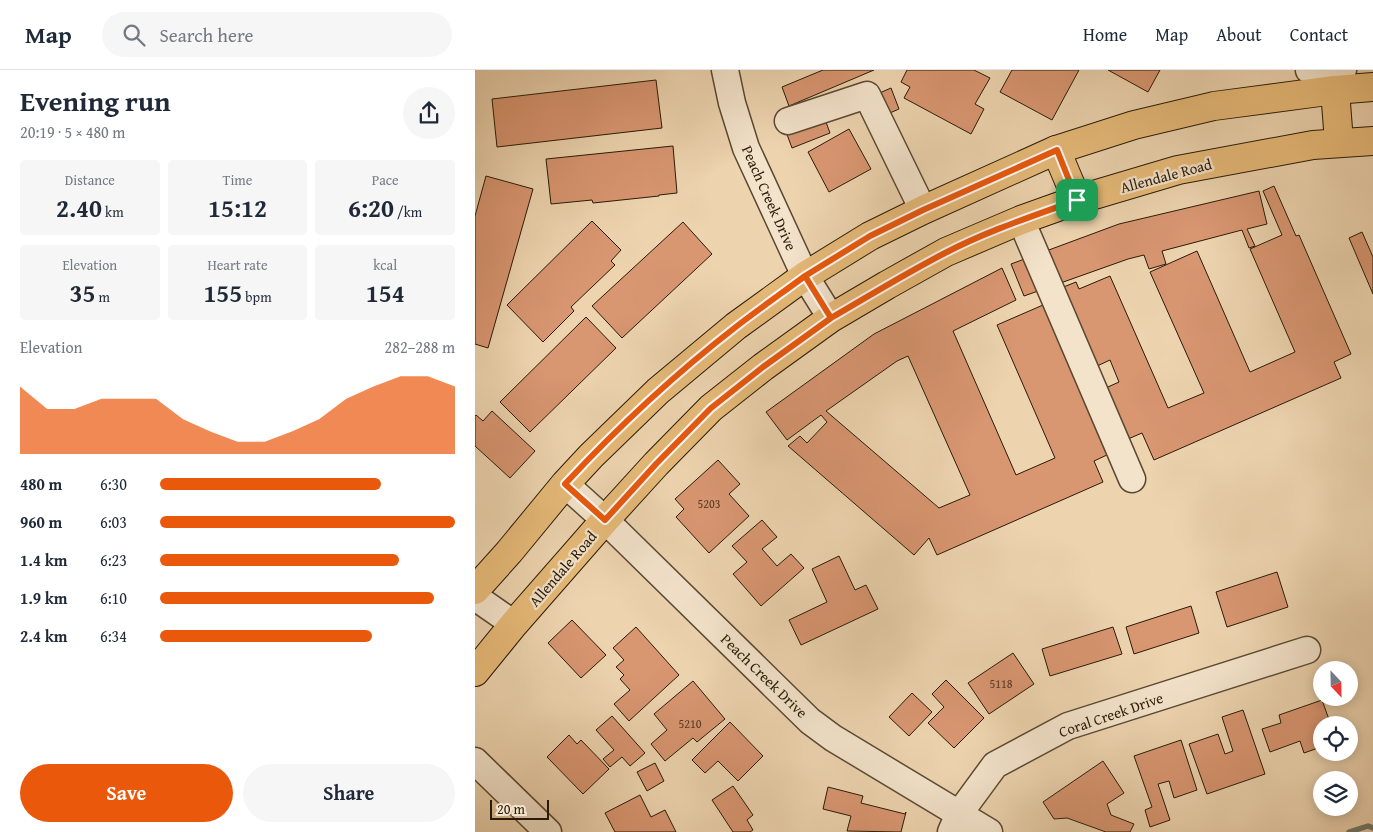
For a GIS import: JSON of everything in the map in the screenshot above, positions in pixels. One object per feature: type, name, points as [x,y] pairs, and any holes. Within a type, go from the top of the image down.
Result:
[{"type":"main road","points":[[475,590],[565,484],[658,391],[736,326],[805,276],[870,236],[1057,150],[1134,126],[1214,106],[1339,80],[1373,87]]},
{"type":"main road","points":[[1339,80],[1339,142]]},
{"type":"main road","name":"Allendale Road","points":[[475,672],[514,624],[605,520],[711,408],[763,367],[831,318],[947,252],[1021,220],[1077,200],[1178,170],[1313,145],[1373,141]]},
{"type":"main road","points":[[1057,150],[1077,200]]},
{"type":"street","name":"Peach Creek Drive","points":[[725,70],[732,103],[746,148],[805,276],[831,318]]},
{"type":"street","points":[[1309,70],[1339,80]]},
{"type":"street","points":[[788,121],[867,95],[923,210]]},
{"type":"street","points":[[1021,220],[1131,479]]},
{"type":"street","name":"Peach Creek Drive","points":[[565,484],[605,520],[810,721],[955,823],[989,832]]},
{"type":"street","points":[[475,597],[514,624]]},
{"type":"street","name":"Coral Creek Drive","points":[[955,823],[995,765],[1068,726],[1307,650]]},
{"type":"street","points":[[475,761],[547,832]]},
{"type":"building","points":[[823,70],[874,70],[789,106],[782,87]]},
{"type":"building","points":[[907,70],[974,70],[990,78],[975,104],[984,109],[971,134],[904,98],[910,87],[901,82]]},
{"type":"building","points":[[1012,70],[1079,70],[1052,120],[1000,92]]},
{"type":"building","points":[[1108,70],[1160,70],[1148,92]]},
{"type":"building","points":[[656,80],[662,128],[497,147],[492,99]]},
{"type":"building","points":[[891,88],[899,109],[883,116],[875,95]]},
{"type":"building","points":[[823,114],[830,133],[792,148],[785,129]]},
{"type":"building","points":[[849,129],[871,169],[829,192],[808,152]]},
{"type":"building","points":[[673,146],[677,193],[593,203],[592,200],[551,204],[546,159]]},
{"type":"building","points":[[486,176],[533,189],[488,348],[475,344],[475,216]]},
{"type":"building","points":[[1274,186],[1296,236],[1299,235],[1351,354],[1334,362],[1341,378],[1154,460],[1142,433],[1121,442],[1099,391],[1119,382],[1110,360],[1095,367],[1061,288],[1076,282],[1079,289],[1110,276],[1168,408],[1204,393],[1150,272],[1197,251],[1250,372],[1295,352],[1250,249],[1282,235],[1263,191]]},
{"type":"building","points":[[1259,191],[1267,224],[1247,229],[1255,246],[1249,248],[1242,230],[1162,251],[1166,264],[1149,269],[1144,255],[1024,296],[1011,264],[1119,224]]},
{"type":"building","points":[[592,221],[621,250],[611,261],[615,265],[571,307],[574,311],[543,342],[507,305]]},
{"type":"building","points":[[683,222],[712,254],[622,338],[592,306]]},
{"type":"building","points":[[1362,232],[1373,257],[1373,294],[1349,238]]},
{"type":"building","points":[[1002,268],[1016,300],[953,331],[1016,475],[1055,458],[997,325],[1043,305],[1109,454],[1094,461],[1103,482],[937,555],[929,538],[914,555],[788,446],[800,436],[807,443],[827,422],[821,415],[787,440],[766,412],[874,334]],"holes":[[[908,356],[970,495],[939,508],[826,411],[897,361]]]},
{"type":"building","points":[[586,317],[616,348],[530,432],[500,402]]},
{"type":"building","points":[[492,411],[535,451],[510,478],[475,446],[475,416],[483,421]]},
{"type":"building","points":[[718,460],[740,484],[729,494],[749,516],[709,553],[676,517],[684,509],[675,499]]},
{"type":"building","points":[[762,520],[777,537],[762,549],[777,566],[791,554],[804,568],[761,606],[733,574],[747,562],[732,546]]},
{"type":"building","points":[[839,556],[855,590],[866,585],[878,609],[801,645],[789,620],[827,602],[812,569]]},
{"type":"building","points":[[1277,572],[1288,607],[1227,627],[1216,592]]},
{"type":"building","points":[[1191,606],[1199,633],[1134,654],[1126,627]]},
{"type":"building","points":[[572,620],[606,655],[581,678],[548,643]]},
{"type":"building","points":[[636,627],[679,675],[629,721],[614,704],[630,690],[620,679],[624,675],[616,667],[624,660],[613,648]]},
{"type":"building","points":[[1113,627],[1122,654],[1050,676],[1042,649]]},
{"type":"building","points":[[1013,653],[1034,684],[989,714],[968,683]]},
{"type":"building","points":[[946,680],[984,718],[954,748],[928,723],[944,707],[932,694]]},
{"type":"building","points":[[693,681],[725,719],[697,742],[693,738],[665,761],[651,744],[667,730],[654,714]]},
{"type":"building","points":[[912,693],[932,712],[909,736],[889,717]]},
{"type":"building","points":[[1313,703],[1313,706],[1324,706],[1328,716],[1313,716],[1313,750],[1304,753],[1300,741],[1270,752],[1262,729],[1281,723],[1279,715]]},
{"type":"building","points":[[1243,710],[1265,774],[1207,794],[1189,744],[1218,734],[1225,754],[1233,751],[1222,717]]},
{"type":"building","points":[[612,716],[645,753],[630,766],[622,757],[610,767],[603,759],[614,750],[596,730]]},
{"type":"building","points":[[730,722],[763,756],[738,781],[718,761],[705,773],[692,760]]},
{"type":"building","points":[[569,735],[577,744],[581,740],[609,769],[583,794],[547,757]]},
{"type":"building","points":[[1181,740],[1197,790],[1174,798],[1169,781],[1158,784],[1170,820],[1150,827],[1145,810],[1152,807],[1134,756]]},
{"type":"building","points":[[1103,761],[1124,793],[1107,804],[1111,815],[1134,824],[1130,832],[1106,832],[1067,818],[1054,819],[1043,802]]},
{"type":"building","points":[[655,763],[664,781],[647,791],[637,772]]},
{"type":"building","points":[[733,786],[753,815],[747,820],[753,830],[750,832],[733,832],[712,800]]},
{"type":"building","points":[[828,787],[863,796],[861,803],[905,814],[906,812],[901,832],[847,831],[851,816],[823,809]]},
{"type":"building","points":[[640,795],[651,817],[665,810],[676,832],[615,832],[605,813]]},
{"type":"waterway","points":[[1349,832],[1368,826],[1373,828]]},
{"type":"route","points":[[1077,200],[1021,220],[947,252],[831,318],[805,276],[736,326],[658,391],[565,484],[605,520],[711,408],[763,367],[831,318],[805,276],[870,236],[981,183],[1057,150],[1077,200]]}]
